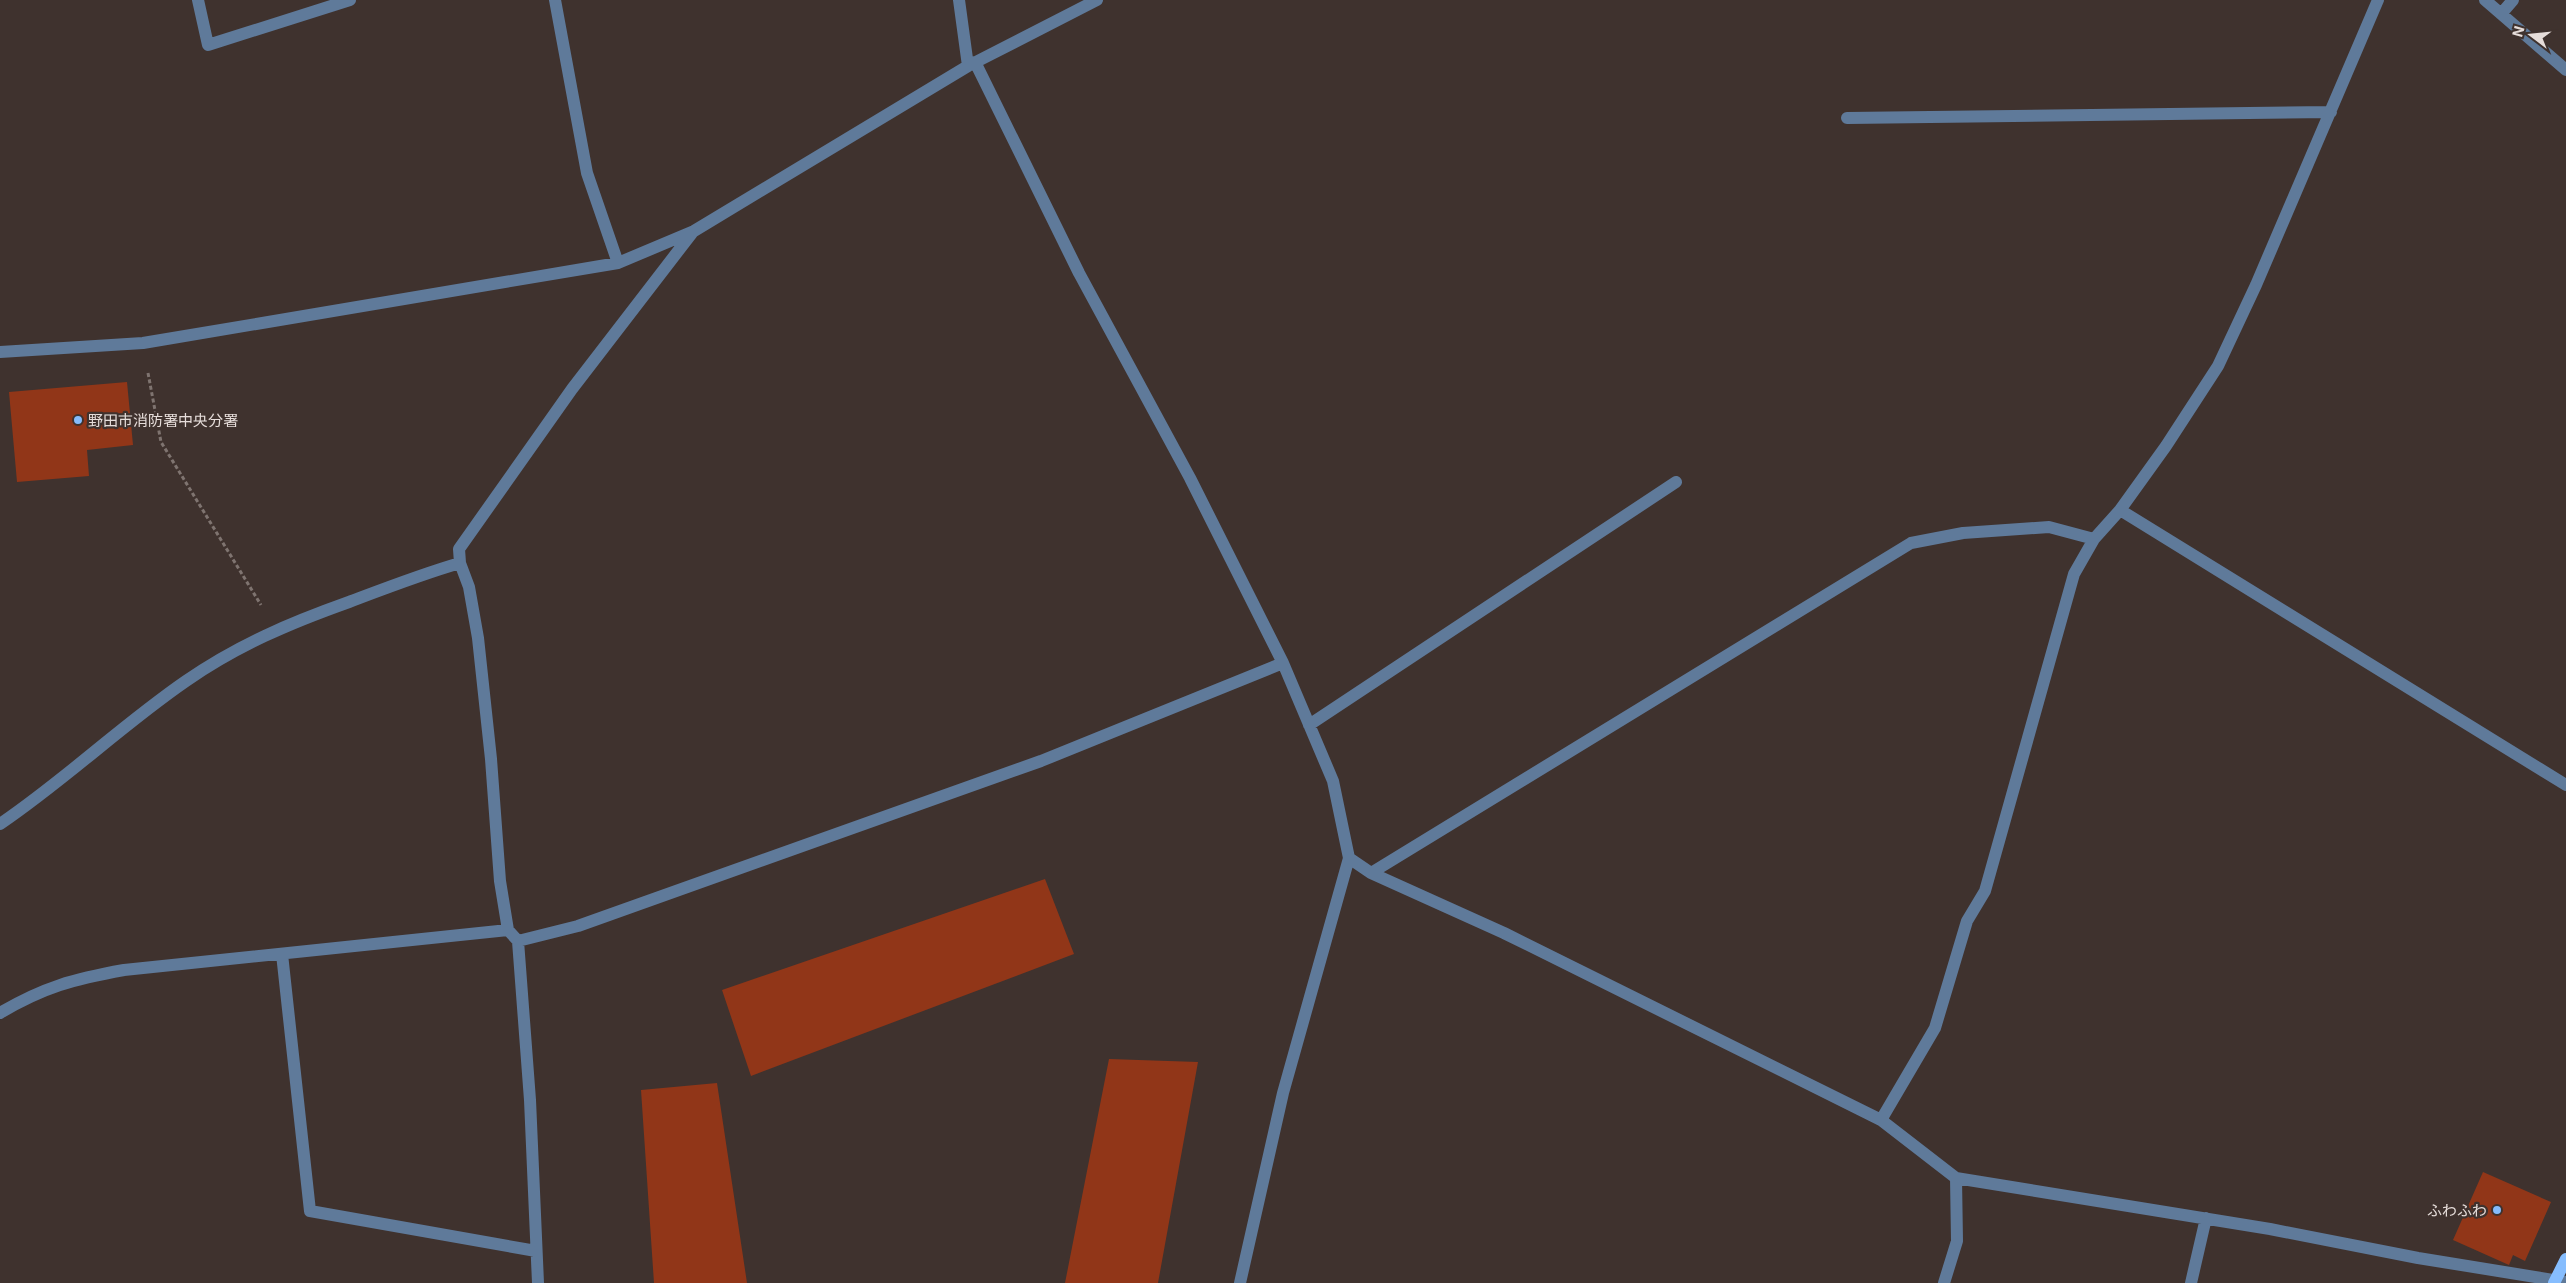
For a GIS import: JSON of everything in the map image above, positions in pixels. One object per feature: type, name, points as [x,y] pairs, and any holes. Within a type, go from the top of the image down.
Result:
[{"type":"main road","points":[[2558,1282],[2566,1259]]},
{"type":"street","points":[[198,0],[208,45],[350,0]]},
{"type":"street","points":[[555,0],[587,172],[618,263]]},
{"type":"street","points":[[959,0],[971,64],[1079,273],[1190,478],[1283,663],[1333,781],[1348,858],[1282,1093],[1240,1283]]},
{"type":"street","points":[[0,352],[143,343],[618,263],[694,231],[971,64],[1097,0]]},
{"type":"street","points":[[1881,1120],[1935,1028],[1967,921],[1985,892],[2074,574],[2094,539],[2120,510],[2166,446],[2218,366],[2256,285],[2378,0]]},
{"type":"street","points":[[2485,0],[2566,70]]},
{"type":"street","points":[[2501,14],[2513,0]]},
{"type":"street","points":[[1847,118],[2331,112]]},
{"type":"street","points":[[538,1283],[530,1100],[518,941],[508,930],[500,880],[491,759],[478,638],[469,587],[460,564],[459,549],[572,389],[694,231]]},
{"type":"street","points":[[1309,724],[1676,482]]},
{"type":"street","points":[[2120,510],[2566,785]]},
{"type":"street","points":[[1371,873],[1912,543],[1963,533],[2049,527],[2094,539]]},
{"type":"street","points":[[0,824],[30,804],[186,681],[276,629],[422,574],[460,564]]},
{"type":"street","points":[[518,941],[578,926],[977,784],[1050,757],[1283,663]]},
{"type":"street","points":[[1348,858],[1371,873],[1504,933],[1881,1120],[1956,1178],[2206,1218],[2558,1282]]},
{"type":"street","points":[[0,1013],[26,998],[72,979],[124,970],[508,930]]},
{"type":"street","points":[[282,954],[310,1211],[536,1251]]},
{"type":"street","points":[[1944,1283],[1956,1241],[1956,1178]]},
{"type":"street","points":[[2191,1283],[2206,1218]]},
{"type":"path","points":[[143,343],[161,442],[276,629]]},
{"type":"building","points":[[127,382],[133,445],[87,450],[89,476],[17,482],[9,392]]},
{"type":"building","points":[[1045,879],[1074,954],[751,1076],[722,990]]},
{"type":"building","points":[[1109,1059],[1198,1062],[1158,1283],[1065,1283]]},
{"type":"building","points":[[717,1083],[747,1283],[654,1283],[641,1090]]},
{"type":"building","points":[[2483,1172],[2551,1202],[2525,1261],[2513,1255],[2509,1265],[2453,1240]]},
{"type":"place","name":"野田市消防署中央分署","points":[[78,420]]},
{"type":"place","name":"ふわふわ","points":[[2497,1210]]}]
